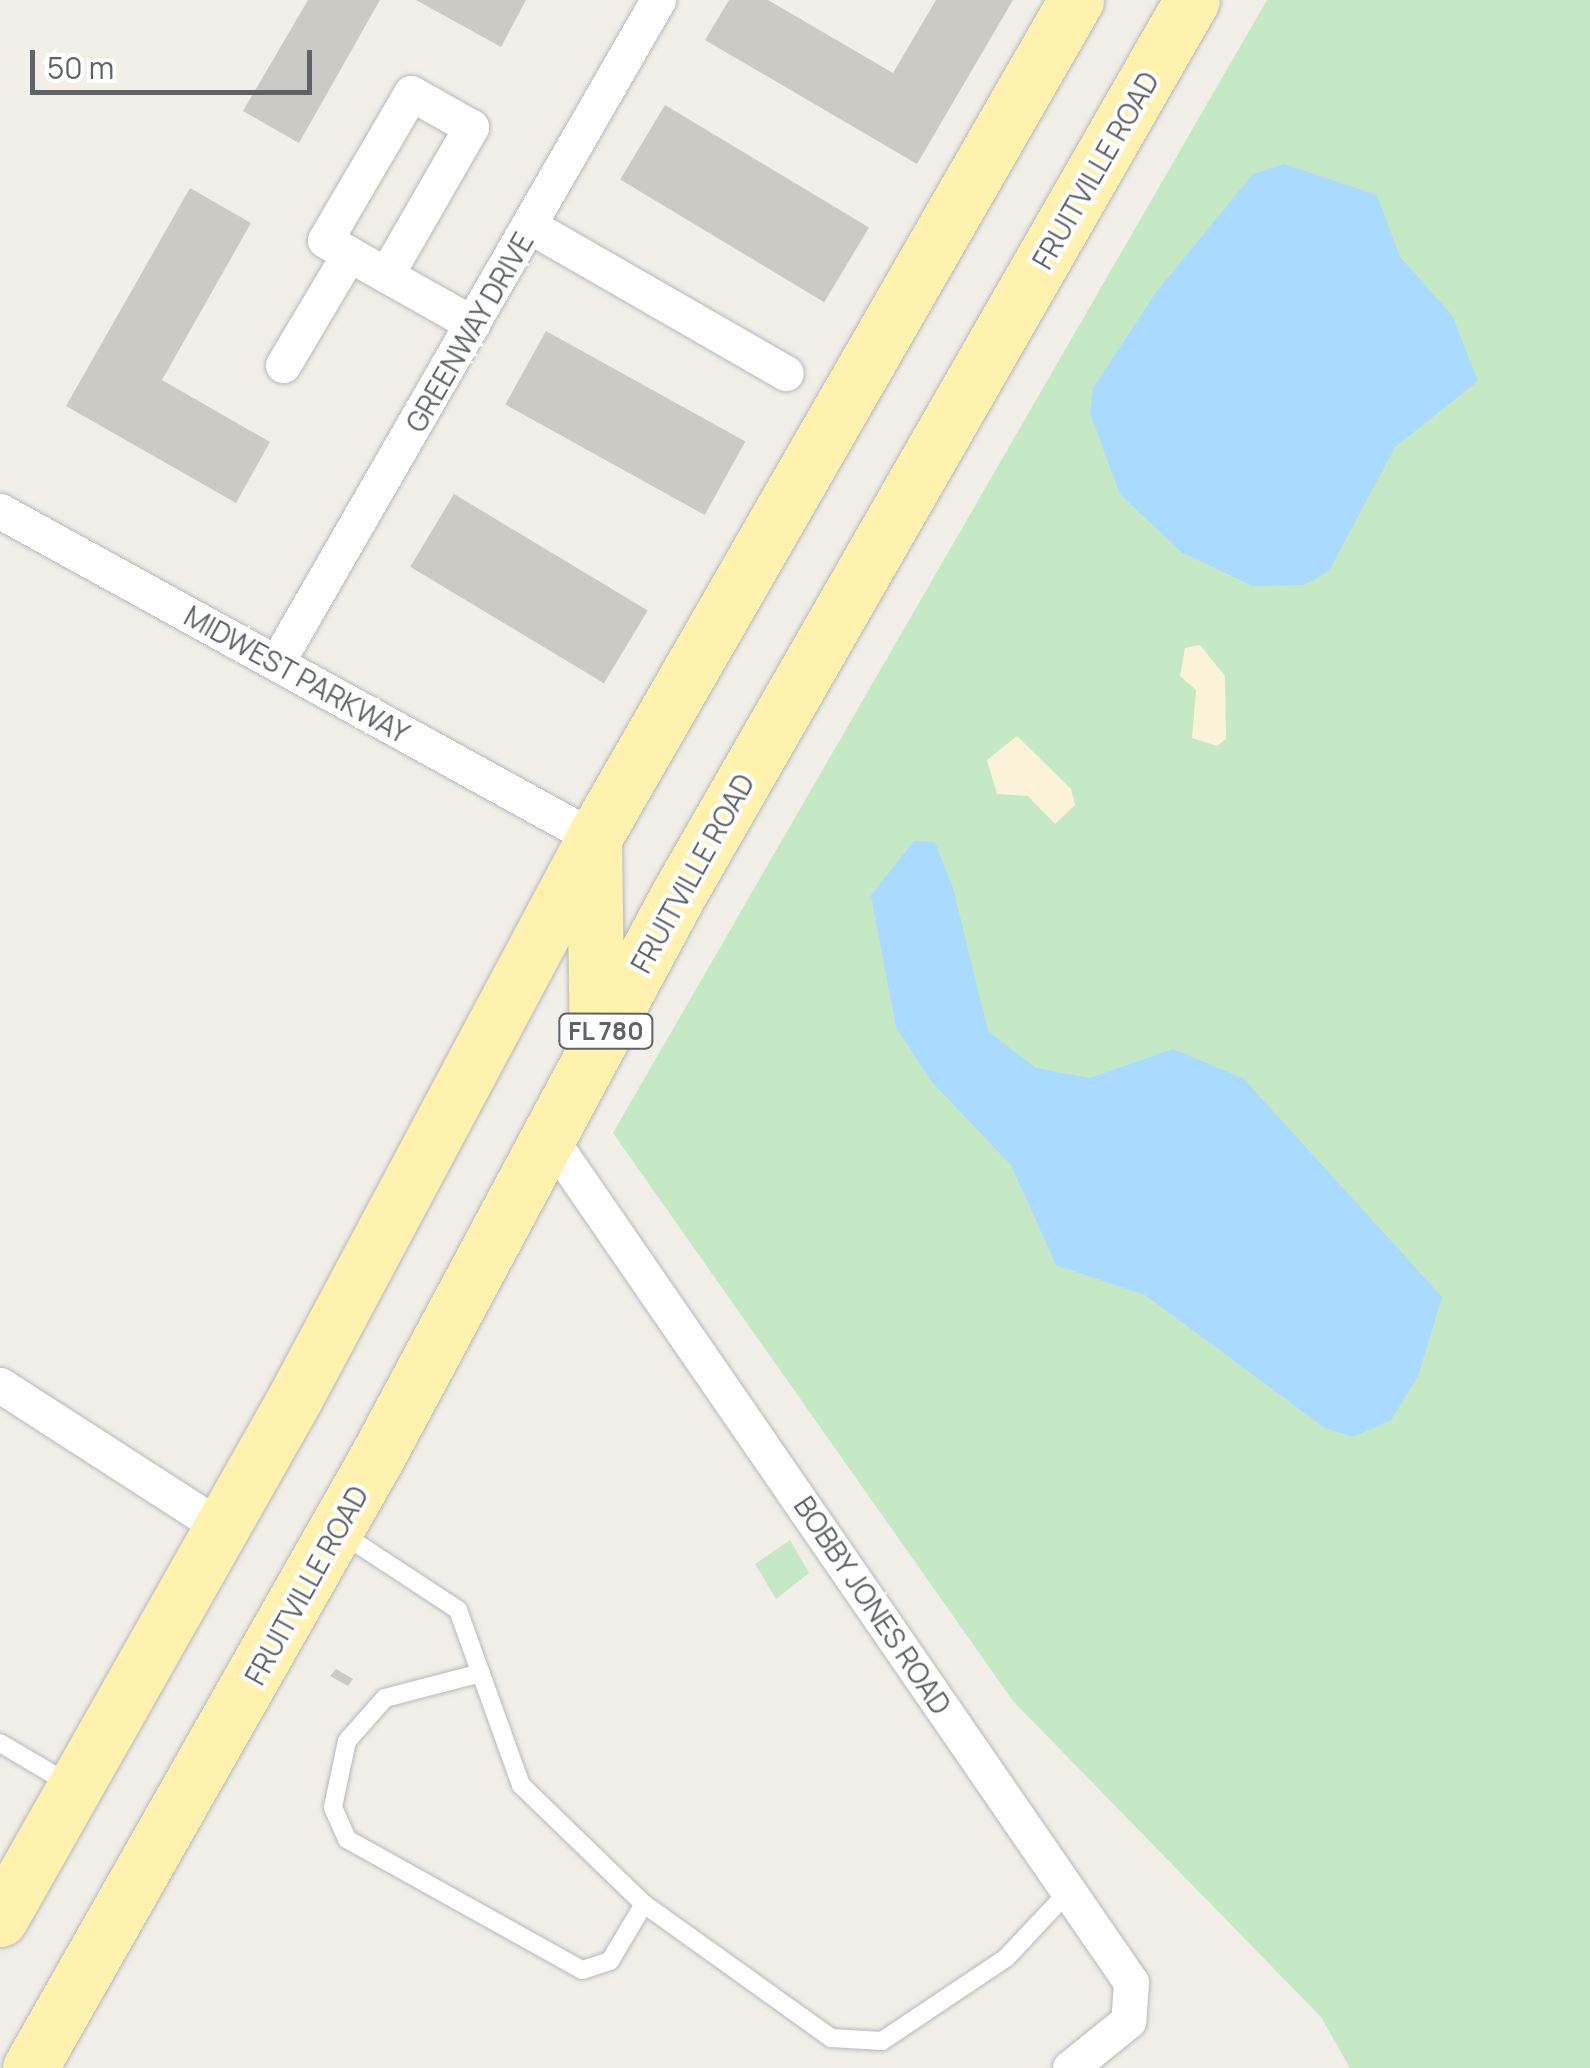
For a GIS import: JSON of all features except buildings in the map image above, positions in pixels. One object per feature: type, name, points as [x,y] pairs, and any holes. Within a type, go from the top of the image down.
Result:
[{"type":"main road","points":[[0,1919],[222,1528],[594,838],[1076,0]]},
{"type":"main road","name":"FRUITVILLE ROAD","points":[[30,2068],[336,1530],[548,1134],[1192,0]]},
{"type":"main road","points":[[594,838],[598,1047]]},
{"type":"street","name":"GREENWAY DRIVE","points":[[277,662],[658,0]]},
{"type":"street","points":[[386,275],[471,127],[411,93],[324,240],[349,254],[386,275],[473,324]]},
{"type":"street","points":[[530,226],[786,374]]},
{"type":"street","points":[[284,365],[349,254]]},
{"type":"street","name":"MIDWEST PARKWAY","points":[[0,511],[594,838]]},
{"type":"street","name":"BOBBY JONES ROAD","points":[[548,1134],[1069,1891],[1134,2002],[1116,2036],[1070,2068]]},
{"type":"street","points":[[0,1385],[222,1528]]},
{"type":"lane","points":[[336,1530],[458,1610],[521,1785],[644,1904],[831,2038],[882,2042],[1006,1958],[1069,1891]]},
{"type":"lane","points":[[480,1673],[385,1698],[347,1742],[333,1808],[347,1838],[582,1970],[610,1961],[644,1904]]},
{"type":"lane","points":[[0,1742],[76,1788]]},
{"type":"green space","points":[[1267,0],[1590,0],[1590,2068],[1350,2068],[1321,2017],[1013,1701],[613,1133]]},
{"type":"green space","points":[[790,1540],[809,1573],[776,1599],[755,1564]]},
{"type":"sand","points":[[1200,645],[1225,676],[1226,739],[1217,746],[1192,738],[1196,690],[1180,676],[1185,648]]},
{"type":"sand","points":[[1017,736],[1071,789],[1075,805],[1055,824],[1028,796],[997,794],[987,760]]},
{"type":"water","points":[[1284,164],[1377,195],[1400,257],[1452,315],[1478,381],[1395,447],[1329,571],[1304,585],[1253,586],[1181,552],[1120,494],[1090,413],[1093,388],[1157,291],[1253,174]]},
{"type":"water","points":[[914,841],[935,842],[953,888],[988,1031],[1036,1068],[1090,1078],[1173,1049],[1243,1078],[1442,1297],[1418,1376],[1391,1420],[1353,1437],[1325,1428],[1145,1295],[1056,1265],[1011,1165],[932,1082],[896,1027],[871,895]]}]
